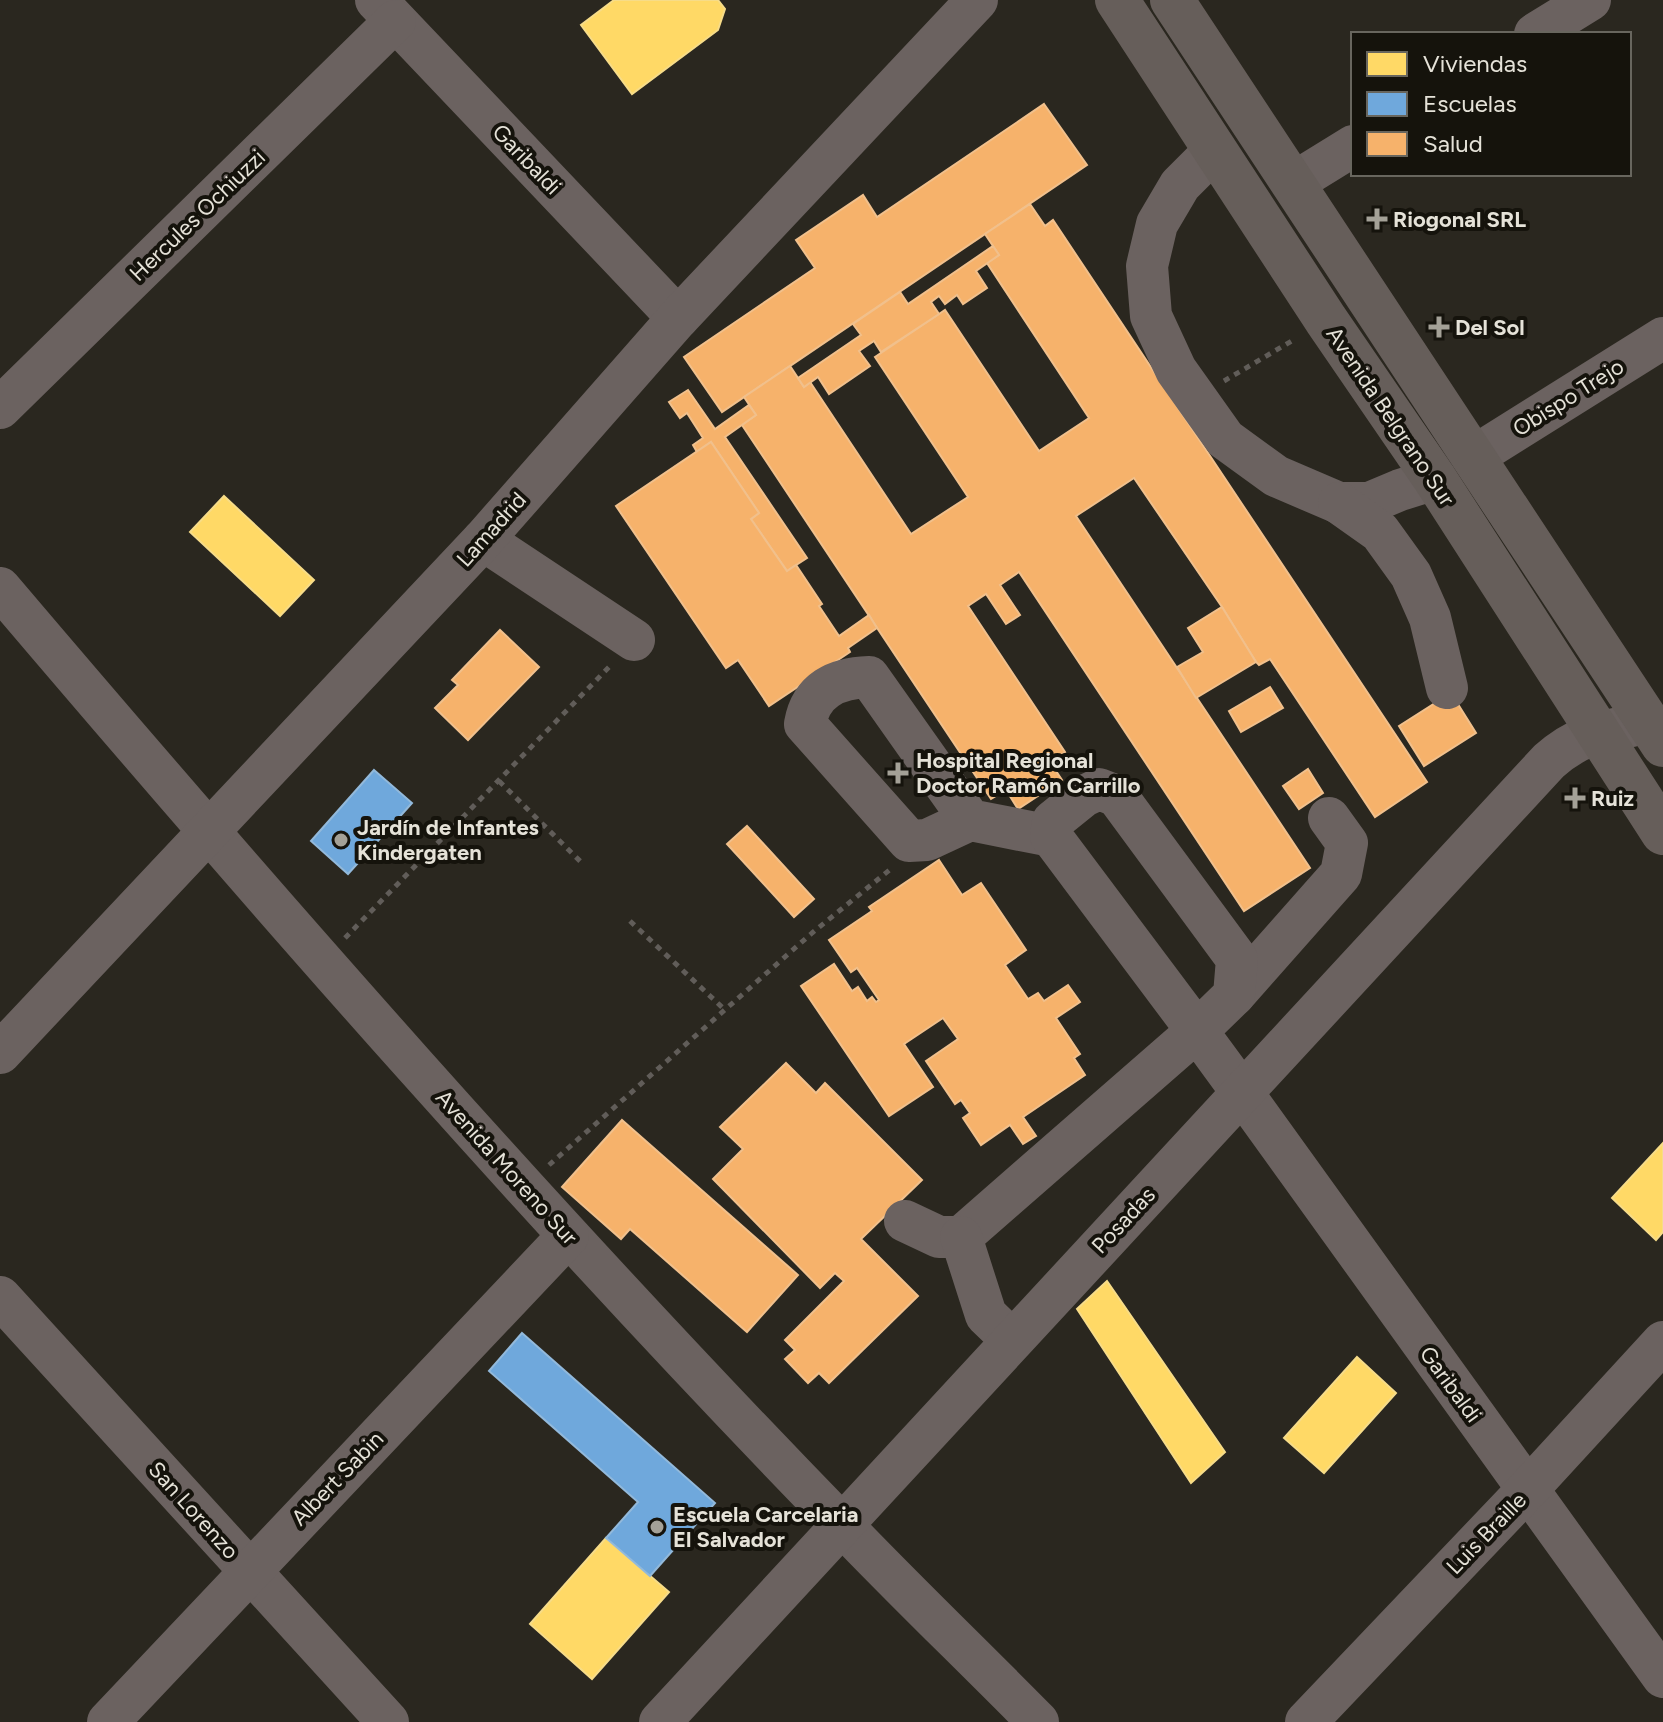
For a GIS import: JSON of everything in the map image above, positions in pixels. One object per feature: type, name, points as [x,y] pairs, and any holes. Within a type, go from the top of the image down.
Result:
[{"type":"highway","name":"Avenida Belgrano Sur","points":[[1117,0],[1326,320],[1435,479],[1663,833]]},
{"type":"highway","name":"Avenida Belgrano Sur","points":[[1172,0],[1473,457],[1658,728]]},
{"type":"street","name":"Lamadrid","points":[[0,1053],[483,540],[678,318],[977,0]]},
{"type":"street","points":[[1538,32],[1590,0]]},
{"type":"street","name":"Garibaldi","points":[[385,11],[678,318]]},
{"type":"street","name":"Hercules Ochiuzzi","points":[[0,408],[385,11]]},
{"type":"street","points":[[1293,183],[1351,147]]},
{"type":"street","points":[[1215,150],[1180,185],[1157,224],[1147,266],[1151,316],[1176,370],[1225,439],[1276,476],[1339,503],[1380,532],[1411,575],[1430,618],[1447,688]]},
{"type":"street","name":"Obispo Trejo","points":[[1473,457],[1663,338]]},
{"type":"street","points":[[1339,503],[1369,503],[1435,479]]},
{"type":"street","points":[[483,540],[634,640]]},
{"type":"street","name":"Avenida Moreno Sur","points":[[0,588],[209,833],[568,1236],[842,1526],[1038,1722]]},
{"type":"street","points":[[970,820],[869,677],[848,678],[828,688],[808,706],[805,724],[909,841],[927,840],[970,820],[1051,836],[1053,821],[1084,796],[1099,789],[1117,796],[1237,959],[1234,995]]},
{"type":"street","points":[[1596,731],[1658,728]]},
{"type":"street","name":"Posadas","points":[[660,1722],[1549,761],[1567,745],[1596,731]]},
{"type":"street","points":[[905,1221],[939,1237],[961,1237],[1197,1031],[1234,995],[1341,874],[1347,843],[1329,818]]},
{"type":"street","name":"Garibaldi","points":[[1051,836],[1241,1091],[1663,1677]]},
{"type":"street","name":"Albert Sabin","points":[[108,1722],[568,1236]]},
{"type":"street","points":[[961,1237],[986,1315],[1012,1340]]},
{"type":"street","name":"San Lorenzo","points":[[0,1297],[388,1722]]},
{"type":"street","name":"Luis Braille","points":[[1306,1722],[1663,1342]]},
{"type":"path","points":[[1195,398],[1326,320]]},
{"type":"path","points":[[319,958],[351,933],[634,640]]},
{"type":"path","points":[[499,781],[583,864]]},
{"type":"path","points":[[526,1189],[558,1155],[812,933],[927,840]]},
{"type":"path","points":[[630,921],[725,1010]]},
{"type":"building: Viviendas","points":[[614,0],[718,0],[725,9],[718,30],[632,94],[581,25]]},
{"type":"building: Viviendas","points":[[224,496],[314,580],[280,616],[190,532]]},
{"type":"building: Viviendas","points":[[1663,1143],[1663,1232],[1656,1240],[1612,1198]]},
{"type":"building: Viviendas","points":[[1107,1281],[1225,1452],[1191,1483],[1077,1309]]},
{"type":"building: Viviendas","points":[[1357,1357],[1396,1393],[1324,1473],[1284,1438]]},
{"type":"building: Viviendas","points":[[606,1538],[669,1592],[592,1679],[530,1624]]},
{"type":"building: Escuelas","points":[[374,770],[412,803],[348,874],[311,841]]},
{"type":"building: Escuelas","points":[[522,1333],[715,1503],[650,1576],[606,1538],[638,1502],[489,1371]]},
{"type":"building: Salud","points":[[1044,104],[1087,165],[722,412],[684,357],[815,268],[796,240],[863,195],[877,217]]},
{"type":"building: Salud","points":[[1030,204],[1045,226],[1053,220],[1427,782],[1375,817],[1270,659],[1259,665],[1256,662],[1134,478],[1076,516],[1310,868],[1244,911],[1019,572],[1000,585],[1020,615],[1006,624],[986,594],[968,606],[1065,752],[1050,762],[1062,780],[1018,809],[1006,790],[991,799],[742,425],[756,415],[744,397],[790,366],[804,387],[810,382],[911,534],[968,497],[875,357],[945,310],[1039,451],[1089,418],[987,263],[999,255],[985,234]]},
{"type":"building: Salud","points":[[993,246],[999,255],[976,271],[987,288],[963,304],[957,295],[945,304],[939,296],[931,302],[939,314],[881,352],[874,341],[859,351],[870,366],[829,394],[818,377],[804,387],[798,378],[861,335],[853,324],[900,292],[908,304]]},
{"type":"building: Salud","points":[[688,390],[715,429],[749,405],[756,415],[725,437],[807,558],[787,571],[751,519],[759,513],[711,442],[697,452],[693,445],[703,438],[687,413],[680,418],[669,402]]},
{"type":"building: Salud","points":[[711,442],[759,513],[751,519],[787,571],[796,565],[839,636],[869,615],[877,628],[848,648],[850,652],[769,706],[738,660],[726,668],[616,506]]},
{"type":"building: Salud","points":[[1222,607],[1256,662],[1196,698],[1177,667],[1203,652],[1188,628]]},
{"type":"building: Salud","points":[[500,630],[539,667],[468,740],[435,708],[458,685],[452,680]]},
{"type":"building: Salud","points":[[1270,687],[1283,708],[1241,732],[1229,711]]},
{"type":"building: Salud","points":[[1451,693],[1476,733],[1424,766],[1399,726]]},
{"type":"building: Salud","points":[[1308,769],[1323,793],[1299,809],[1283,786]]},
{"type":"building: Salud","points":[[747,826],[814,899],[794,917],[727,844]]},
{"type":"building: Salud","points":[[939,860],[962,895],[981,883],[1026,950],[1005,965],[1028,999],[1038,993],[1044,1001],[1068,985],[1080,1002],[1056,1018],[1080,1054],[1074,1058],[1085,1075],[1023,1117],[1036,1136],[1023,1144],[1010,1125],[981,1145],[963,1118],[970,1113],[961,1100],[955,1104],[926,1061],[958,1039],[943,1018],[904,1044],[933,1087],[889,1116],[801,986],[834,964],[852,991],[858,987],[867,1001],[872,997],[876,1002],[879,1000],[857,968],[851,972],[829,940],[872,911],[869,907]]},
{"type":"building: Salud","points":[[786,1063],[816,1093],[825,1083],[922,1180],[861,1239],[918,1296],[829,1383],[819,1373],[808,1383],[785,1359],[795,1350],[785,1340],[844,1281],[835,1273],[820,1288],[713,1179],[743,1149],[720,1127]]},
{"type":"building: Salud","points":[[622,1120],[798,1275],[747,1332],[630,1229],[621,1239],[562,1187]]},
{"type":"place","name":"Riogonal SRL","points":[[1377,219]]},
{"type":"place","name":"Del Sol","points":[[1439,327]]},
{"type":"place","name":"Hospital Regional Doctor Ramón Carrillo","points":[[898,773]]},
{"type":"place","name":"Ruiz","points":[[1575,798]]},
{"type":"place","name":"Jardín de Infantes Kindergaten","points":[[341,840]]},
{"type":"place","name":"Escuela Carcelaria El Salvador","points":[[657,1527]]}]
